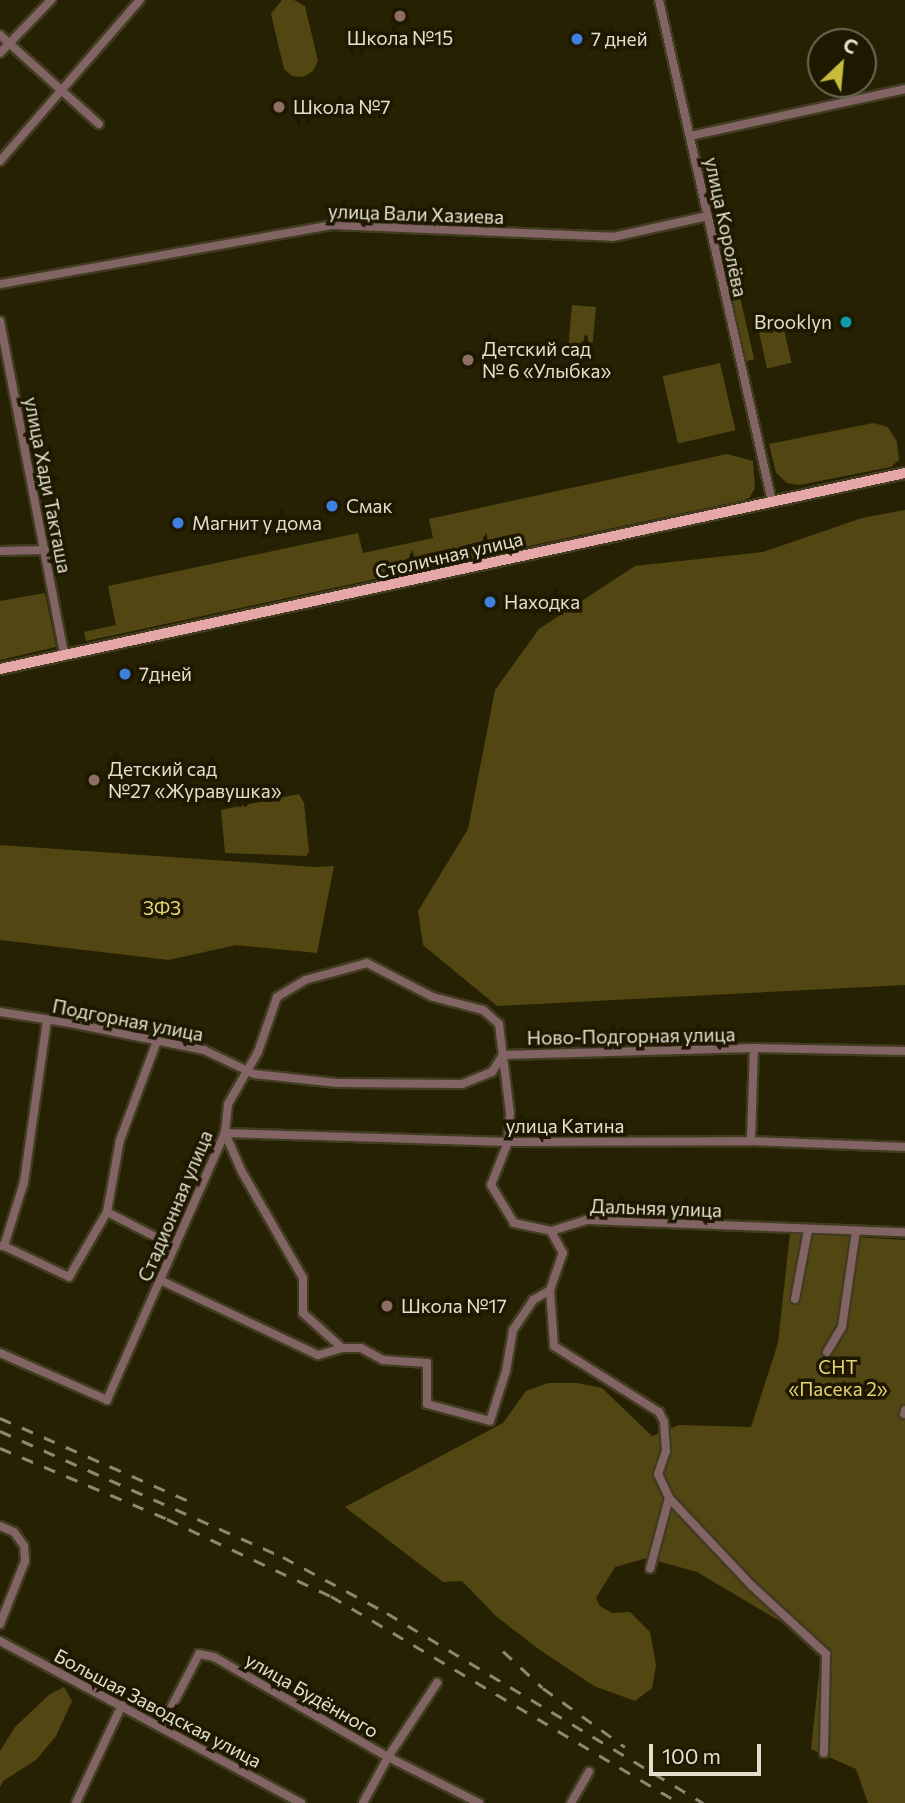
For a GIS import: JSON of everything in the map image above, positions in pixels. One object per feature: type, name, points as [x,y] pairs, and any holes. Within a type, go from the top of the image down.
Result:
[{"type":"main road","name":"Столичная улица","points":[[0,669],[905,473]]},
{"type":"street","points":[[0,52],[51,0]]},
{"type":"street","points":[[0,161],[140,0]]},
{"type":"street","name":"улица Королёва","points":[[659,0],[772,502]]},
{"type":"street","points":[[0,35],[99,124]]},
{"type":"street","points":[[690,136],[905,89]]},
{"type":"street","name":"улица Вали Хазиева","points":[[0,284],[332,225],[613,237],[708,216]]},
{"type":"street","name":"улица Хади Такташа","points":[[0,321],[64,654]]},
{"type":"street","points":[[0,551],[45,551]]},
{"type":"street","name":"Дальняя улица","points":[[367,963],[397,982],[433,997],[483,1010],[499,1024],[510,1113],[508,1142],[491,1185],[498,1201],[514,1223],[551,1231],[586,1220],[905,1232]]},
{"type":"street","name":"Стадионная улица","points":[[0,1353],[107,1400],[225,1133],[228,1104],[258,1052],[277,997],[306,980],[367,963]]},
{"type":"street","name":"Подгорная улица","points":[[0,1012],[204,1050],[246,1070]]},
{"type":"street","points":[[47,1020],[24,1182],[2,1246],[69,1277],[107,1212],[120,1140],[157,1041]]},
{"type":"street","points":[[751,1141],[754,1048]]},
{"type":"street","name":"Ново-Подгорная улица","points":[[246,1070],[254,1074],[337,1083],[462,1084],[492,1072],[503,1055],[754,1048],[905,1051]]},
{"type":"street","points":[[225,1133],[242,1172],[303,1278],[303,1313],[342,1348]]},
{"type":"street","name":"улица Катина","points":[[225,1133],[508,1142],[751,1141],[905,1147]]},
{"type":"street","points":[[107,1212],[175,1247]]},
{"type":"street","points":[[795,1300],[808,1230]]},
{"type":"street","points":[[551,1231],[563,1253],[550,1290],[554,1346],[659,1412],[664,1422],[666,1451],[658,1474],[669,1498],[751,1586],[826,1654],[824,1752]]},
{"type":"street","points":[[827,1352],[842,1327],[856,1231]]},
{"type":"street","points":[[160,1279],[318,1355],[342,1348],[361,1348],[383,1360],[427,1363],[427,1404],[490,1421],[506,1371],[513,1330],[533,1300],[550,1290]]},
{"type":"street","points":[[650,1569],[669,1498]]},
{"type":"street","points":[[0,1527],[14,1532],[24,1546],[26,1561],[0,1624]]},
{"type":"street","name":"Большая Заводская улица","points":[[0,1641],[302,1803]]},
{"type":"street","name":"улица Будённого","points":[[162,1726],[199,1654],[214,1657],[388,1757],[479,1803]]},
{"type":"street","points":[[363,1803],[388,1757],[437,1683]]},
{"type":"street","points":[[76,1803],[122,1705]]},
{"type":"street","points":[[571,1803],[589,1772]]},
{"type":"green space","points":[[282,0],[294,0],[305,6],[318,61],[313,71],[303,77],[292,76],[284,69],[271,14]]},
{"type":"green space","points":[[739,293],[754,359],[747,361],[731,295]]},
{"type":"green space","points":[[572,305],[596,307],[592,352],[568,350]]},
{"type":"green space","points":[[781,317],[792,363],[767,368],[757,323]]},
{"type":"green space","points":[[720,363],[736,430],[678,444],[663,376]]},
{"type":"green space","points":[[873,423],[888,427],[897,442],[899,460],[891,467],[799,485],[787,483],[776,473],[769,444]]},
{"type":"green space","points":[[727,454],[753,461],[755,488],[750,497],[744,500],[86,641],[84,632],[116,625],[108,586],[358,533],[363,553],[433,538],[429,519]]},
{"type":"green space","points":[[905,510],[905,985],[497,1006],[423,945],[418,911],[468,829],[495,690],[539,629],[635,566],[763,552],[862,518]]},
{"type":"green space","points":[[45,593],[56,647],[0,660],[0,601]]},
{"type":"green space","points":[[299,794],[304,803],[309,852],[306,856],[225,853],[221,810]]},
{"type":"green space","name":"ЗФЗ","points":[[0,845],[314,867],[334,866],[317,953],[236,945],[169,960],[0,940]]},
{"type":"green space","name":"СНТ «Пасека 2»","points":[[790,1233],[905,1240],[905,1803],[868,1803],[856,1769],[811,1749],[822,1646],[697,1572],[647,1558],[615,1567],[596,1598],[600,1606],[612,1613],[630,1612],[650,1632],[656,1665],[652,1688],[635,1701],[594,1686],[540,1650],[497,1617],[462,1581],[443,1582],[345,1507],[503,1423],[526,1391],[548,1383],[577,1383],[602,1388],[652,1436],[679,1425],[751,1427],[778,1343]]},
{"type":"green space","points":[[64,1687],[72,1701],[56,1736],[36,1760],[3,1781],[0,1787],[0,1751],[15,1727],[50,1694]]},
{"type":"railway","points":[[0,1418],[189,1501]]},
{"type":"railway","points":[[0,1431],[283,1557],[387,1613],[703,1803]]},
{"type":"railway","points":[[0,1448],[167,1519],[331,1596],[680,1803]]},
{"type":"railway","points":[[503,1651],[543,1688],[625,1747]]},
{"type":"place","name":"Школа №15","points":[[400,16]]},
{"type":"place","name":"7 дней","points":[[577,39]]},
{"type":"place","name":"Школа №7","points":[[279,107]]},
{"type":"place","name":"Brooklyn","points":[[846,322]]},
{"type":"place","name":"Детский сад № 6 «Улыбка»","points":[[468,360]]},
{"type":"place","name":"Смак","points":[[332,506]]},
{"type":"place","name":"Магнит у дома","points":[[178,523]]},
{"type":"place","name":"Находка","points":[[490,602]]},
{"type":"place","name":"7дней","points":[[125,674]]},
{"type":"place","name":"Детский сад №27 «Журавушка»","points":[[94,780]]},
{"type":"place","name":"Школа №17","points":[[387,1306]]}]
